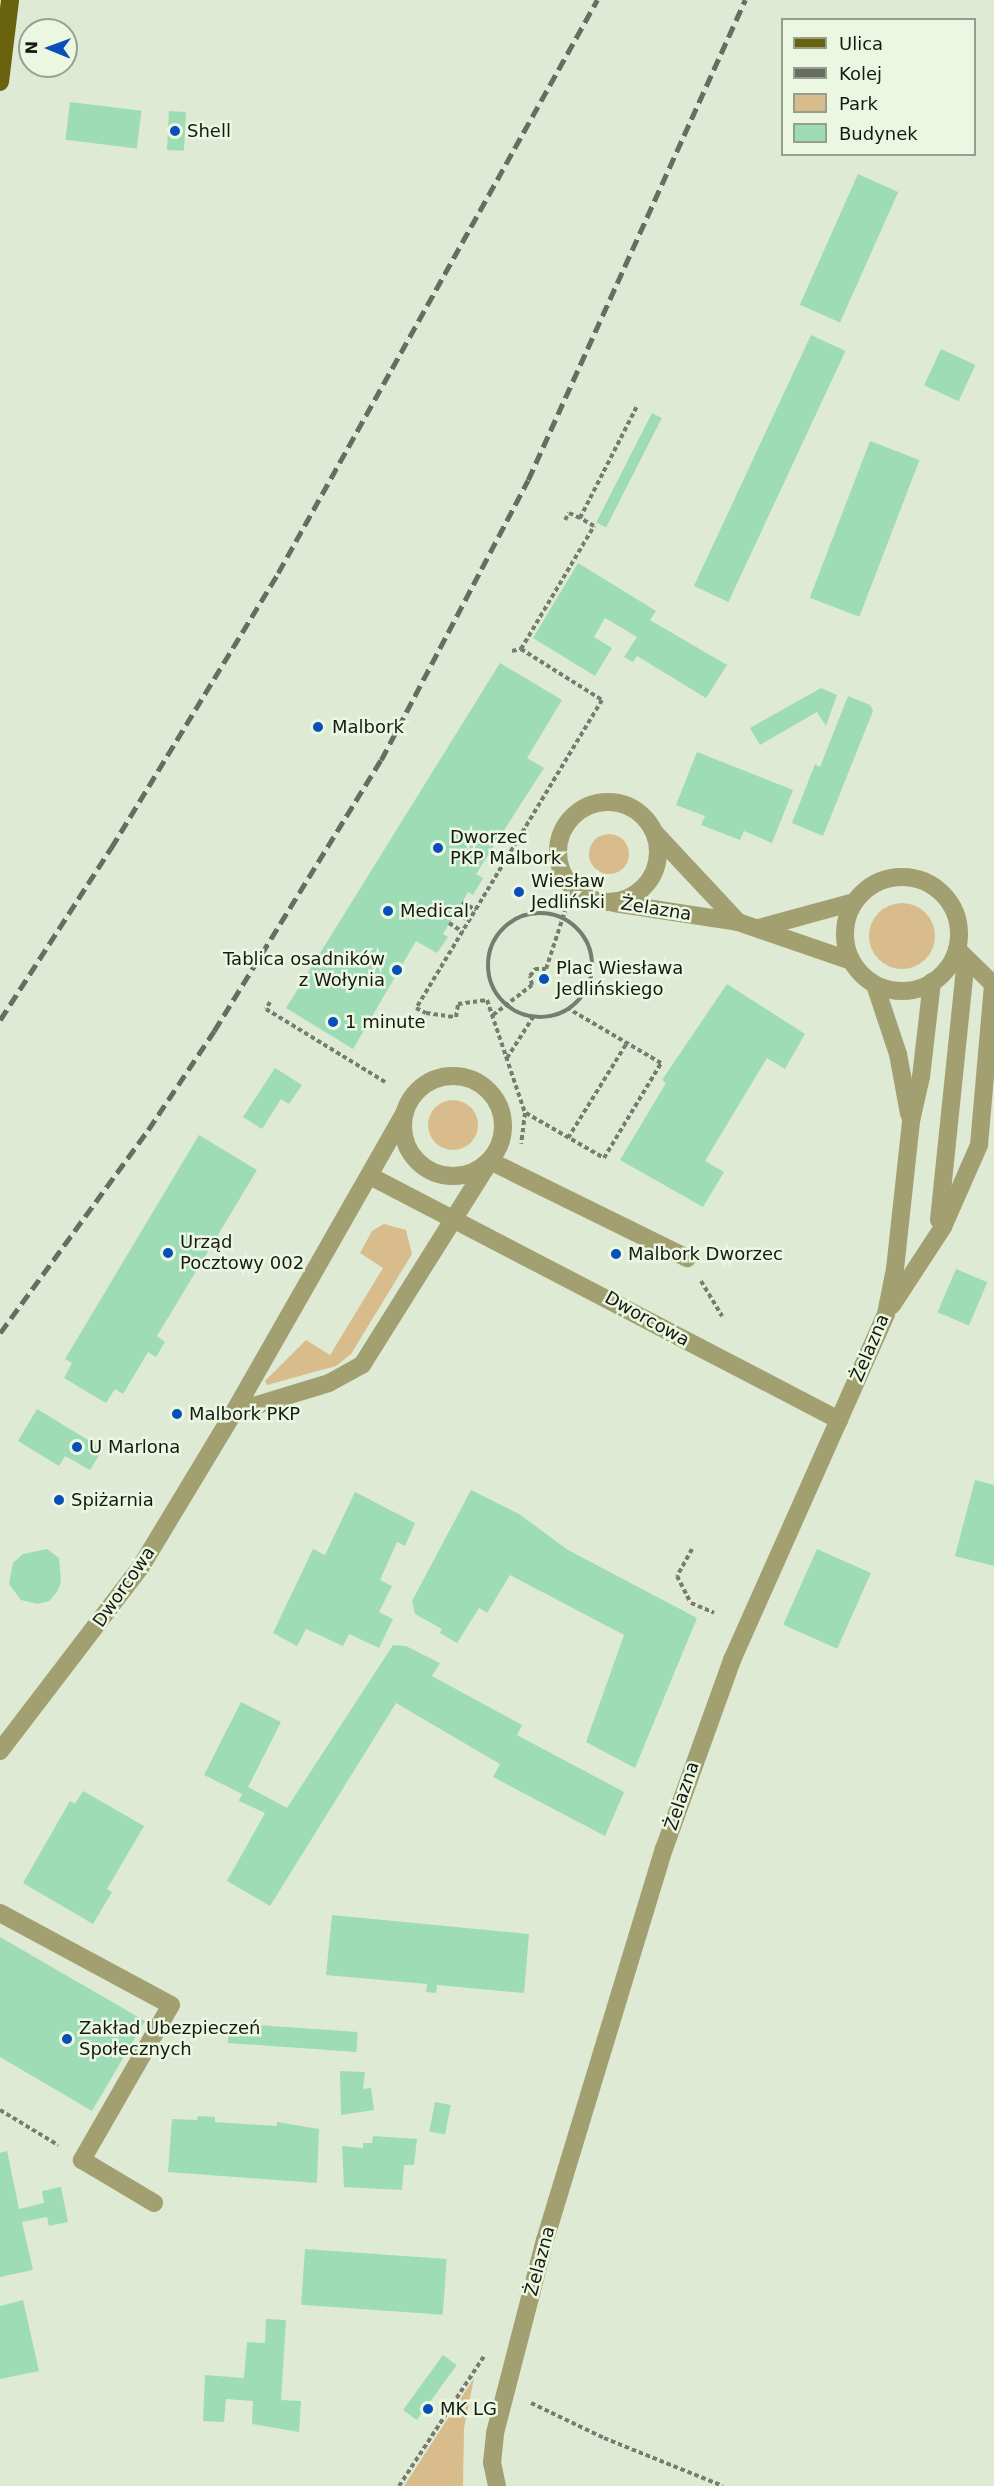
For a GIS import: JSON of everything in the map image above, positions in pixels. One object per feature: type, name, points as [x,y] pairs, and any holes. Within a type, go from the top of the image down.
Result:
[{"type":"main road","points":[[0,82],[10,0]]},
{"type":"street","name":"Żelazna","points":[[738,922],[638,813],[615,802],[583,808],[561,833],[559,865],[567,880],[592,900],[738,922],[851,961],[875,985],[898,1054],[911,1121]]},
{"type":"street","name":"Żelazna","points":[[609,902],[632,895],[650,879],[657,864],[654,831]]},
{"type":"street","points":[[851,961],[844,931],[854,902],[867,888],[883,880],[901,876],[930,884],[954,912],[961,955],[944,1200],[935,1239]]},
{"type":"street","points":[[759,928],[854,902]]},
{"type":"street","points":[[875,985],[904,991],[932,982],[961,955]]},
{"type":"street","points":[[886,1314],[935,1239],[961,1191],[979,1145],[993,984],[984,972],[961,955]]},
{"type":"street","name":"Żelazna","points":[[496,2486],[492,2463],[495,2433],[545,2240],[628,1956],[700,1743],[746,1628],[886,1314],[897,1258],[911,1121],[921,1077],[932,982]]},
{"type":"street","points":[[234,1412],[329,1383],[362,1365],[500,1148],[503,1115],[496,1099],[478,1082],[455,1075],[438,1077],[423,1085],[405,1112],[370,1176]]},
{"type":"street","points":[[405,1112],[406,1145],[428,1170],[443,1176],[461,1176],[490,1161]]},
{"type":"street","points":[[490,1161],[687,1258]]},
{"type":"street","name":"Dworcowa","points":[[0,1751],[140,1568],[234,1412],[370,1176],[839,1420]]},
{"type":"street","points":[[0,1913],[171,2006],[82,2160],[154,2203]]},
{"type":"path","points":[[580,518],[637,406]]},
{"type":"path","points":[[521,649],[540,612],[594,526],[569,513],[565,520]]},
{"type":"path","points":[[512,651],[521,649],[602,700],[416,1008],[426,1013],[456,1017],[458,1004],[488,1000],[525,1113],[514,1173]]},
{"type":"path","points":[[462,902],[476,910]]},
{"type":"path","points":[[493,1015],[508,1006],[532,985],[530,976],[535,969],[546,969],[565,911]]},
{"type":"path","points":[[455,913],[470,921]]},
{"type":"path","points":[[546,913],[563,919],[586,940],[592,965],[586,990],[569,1009],[546,1017],[533,1017],[508,1006],[493,988],[489,977],[489,951],[494,940],[501,930],[522,916],[546,913]]},
{"type":"path","points":[[449,923],[463,932]]},
{"type":"path","points":[[270,1002],[266,1009],[385,1082]]},
{"type":"path","points":[[525,1113],[604,1158],[661,1063],[569,1009]]},
{"type":"path","points":[[507,1059],[533,1017]]},
{"type":"path","points":[[568,1138],[627,1043]]},
{"type":"path","points":[[687,1258],[722,1316]]},
{"type":"path","points":[[692,1549],[677,1576],[691,1603],[714,1612]]},
{"type":"path","points":[[0,2110],[82,2160]]},
{"type":"path","points":[[399,2486],[484,2356]]},
{"type":"path","points":[[531,2403],[604,2438],[723,2486]]},
{"type":"green space","points":[[609,834],[617,835],[623,840],[628,846],[628,862],[623,868],[617,873],[609,874],[601,873],[595,868],[590,862],[589,854],[590,846],[595,840],[601,835]]},
{"type":"green space","points":[[902,903],[914,906],[925,913],[932,924],[935,936],[932,948],[925,959],[914,966],[902,969],[890,966],[879,959],[872,948],[869,936],[872,924],[879,913],[890,906]]},
{"type":"green space","points":[[453,1100],[471,1107],[478,1125],[471,1143],[453,1150],[435,1143],[428,1125],[435,1107]]},
{"type":"green space","points":[[384,1224],[406,1230],[412,1254],[351,1354],[336,1366],[267,1385],[265,1381],[306,1340],[330,1355],[383,1268],[360,1253],[372,1231]]},
{"type":"green space","points":[[474,2378],[464,2428],[463,2486],[404,2486]]},
{"type":"building","points":[[70,102],[141,111],[137,148],[65,140]]},
{"type":"building","name":"Shell","points":[[169,111],[186,112],[184,151],[167,150]]},
{"type":"building","points":[[858,174],[898,192],[840,323],[800,305]]},
{"type":"building","points":[[811,335],[845,351],[728,602],[694,586]]},
{"type":"building","points":[[941,349],[975,365],[959,401],[924,385]]},
{"type":"building","points":[[652,413],[662,418],[606,528],[596,523]]},
{"type":"building","points":[[870,441],[919,460],[859,617],[810,598]]},
{"type":"building","points":[[578,563],[656,611],[650,620],[727,665],[706,698],[637,656],[633,662],[624,657],[637,637],[605,618],[594,637],[612,648],[595,676],[533,638]]},
{"type":"building","name":"Dworzec PKP Malbork","points":[[500,663],[562,700],[527,758],[544,768],[476,874],[483,878],[473,895],[468,892],[443,934],[448,937],[437,953],[416,941],[353,1049],[286,1008]]},
{"type":"building","points":[[821,688],[837,695],[826,726],[817,712],[760,745],[750,728]]},
{"type":"building","points":[[848,696],[870,705],[873,711],[823,836],[792,823],[815,764],[820,767]]},
{"type":"building","points":[[697,752],[793,790],[772,843],[744,831],[740,840],[701,825],[705,816],[676,805]]},
{"type":"building","points":[[727,984],[805,1034],[785,1069],[767,1058],[705,1161],[724,1172],[703,1207],[620,1160],[666,1083],[662,1080]]},
{"type":"building","points":[[275,1068],[302,1085],[289,1104],[281,1099],[262,1129],[243,1117]]},
{"type":"building","name":"Urząd Pocztowy 002","points":[[199,1135],[257,1170],[157,1336],[165,1342],[156,1357],[148,1352],[123,1394],[115,1389],[106,1403],[64,1378],[72,1363],[65,1359]]},
{"type":"building","points":[[956,1269],[987,1282],[969,1326],[938,1312]]},
{"type":"building","points":[[37,1409],[103,1449],[90,1470],[65,1456],[59,1466],[18,1441]]},
{"type":"building","points":[[975,1480],[994,1485],[994,1566],[955,1556]]},
{"type":"building","points":[[471,1490],[519,1514],[568,1550],[697,1618],[635,1768],[586,1742],[624,1635],[510,1575],[487,1613],[479,1608],[457,1643],[440,1633],[442,1629],[415,1614],[412,1601]]},
{"type":"building","points":[[355,1492],[415,1523],[405,1546],[397,1542],[380,1580],[392,1586],[379,1612],[393,1619],[379,1648],[349,1634],[343,1646],[306,1629],[297,1646],[273,1633],[313,1549],[325,1555]]},
{"type":"building","points":[[47,1549],[59,1558],[61,1582],[57,1592],[49,1601],[38,1604],[21,1600],[9,1584],[13,1563],[23,1554]]},
{"type":"building","points":[[817,1549],[871,1573],[837,1649],[783,1625]]},
{"type":"building","points":[[393,1645],[406,1646],[440,1663],[432,1676],[522,1725],[517,1735],[624,1792],[605,1836],[493,1777],[500,1764],[396,1703],[270,1906],[227,1881],[265,1813],[239,1801],[242,1794],[204,1775],[241,1702],[281,1722],[248,1787],[287,1808]]},
{"type":"building","points":[[83,1791],[144,1826],[107,1889],[112,1892],[93,1924],[23,1883],[70,1801],[75,1804]]},
{"type":"building","points":[[332,1915],[529,1934],[524,1993],[437,1985],[436,1993],[426,1992],[427,1984],[326,1975]]},
{"type":"building","name":"Zakład Ubezpieczeń Społecznych","points":[[0,1937],[145,2021],[92,2111],[0,2057]]},
{"type":"building","points":[[229,2023],[358,2032],[356,2052],[228,2043]]},
{"type":"building","points":[[340,2071],[365,2072],[363,2089],[371,2088],[374,2110],[341,2115]]},
{"type":"building","points":[[435,2102],[451,2105],[445,2135],[429,2131]]},
{"type":"building","points":[[198,2116],[215,2117],[215,2122],[277,2126],[277,2122],[319,2129],[317,2183],[168,2172],[172,2119],[197,2120]]},
{"type":"building","points":[[373,2136],[417,2139],[414,2165],[404,2165],[402,2190],[344,2187],[342,2146],[363,2148],[363,2143],[372,2143]]},
{"type":"building","points":[[7,2151],[19,2209],[44,2203],[42,2191],[61,2187],[68,2222],[49,2226],[47,2217],[22,2222],[33,2270],[0,2277],[0,2153]]},
{"type":"building","points":[[305,2249],[447,2259],[443,2315],[301,2305]]},
{"type":"building","points":[[23,2300],[39,2371],[0,2379],[0,2306]]},
{"type":"building","points":[[266,2319],[286,2320],[281,2400],[301,2401],[299,2432],[252,2424],[253,2401],[226,2399],[224,2422],[203,2421],[205,2375],[244,2378],[247,2342],[265,2343]]},
{"type":"building","points":[[443,2355],[457,2365],[417,2420],[403,2410]]},
{"type":"railway","points":[[0,1020],[111,848],[278,573],[597,0]]},
{"type":"railway","points":[[0,1333],[148,1130],[214,1031],[381,760],[528,480],[745,0]]},
{"type":"place","name":"Shell","points":[[175,131]]},
{"type":"place","name":"Malbork","points":[[318,727]]},
{"type":"place","name":"Dworzec PKP Malbork","points":[[438,848]]},
{"type":"place","name":"Wiesław Jedliński","points":[[519,892]]},
{"type":"place","name":"Medical","points":[[388,911]]},
{"type":"place","name":"Tablica osadników z Wołynia","points":[[397,970]]},
{"type":"place","name":"Plac Wiesława Jedlińskiego","points":[[544,979]]},
{"type":"place","name":"1 minute","points":[[333,1022]]},
{"type":"place","name":"Urząd Pocztowy 002","points":[[168,1253]]},
{"type":"place","name":"Malbork Dworzec","points":[[616,1254]]},
{"type":"place","name":"Malbork PKP","points":[[177,1414]]},
{"type":"place","name":"U Marlona","points":[[77,1447]]},
{"type":"place","name":"Spiżarnia","points":[[59,1500]]},
{"type":"place","name":"Zakład Ubezpieczeń Społecznych","points":[[67,2039]]},
{"type":"place","name":"MK LG","points":[[428,2409]]}]
